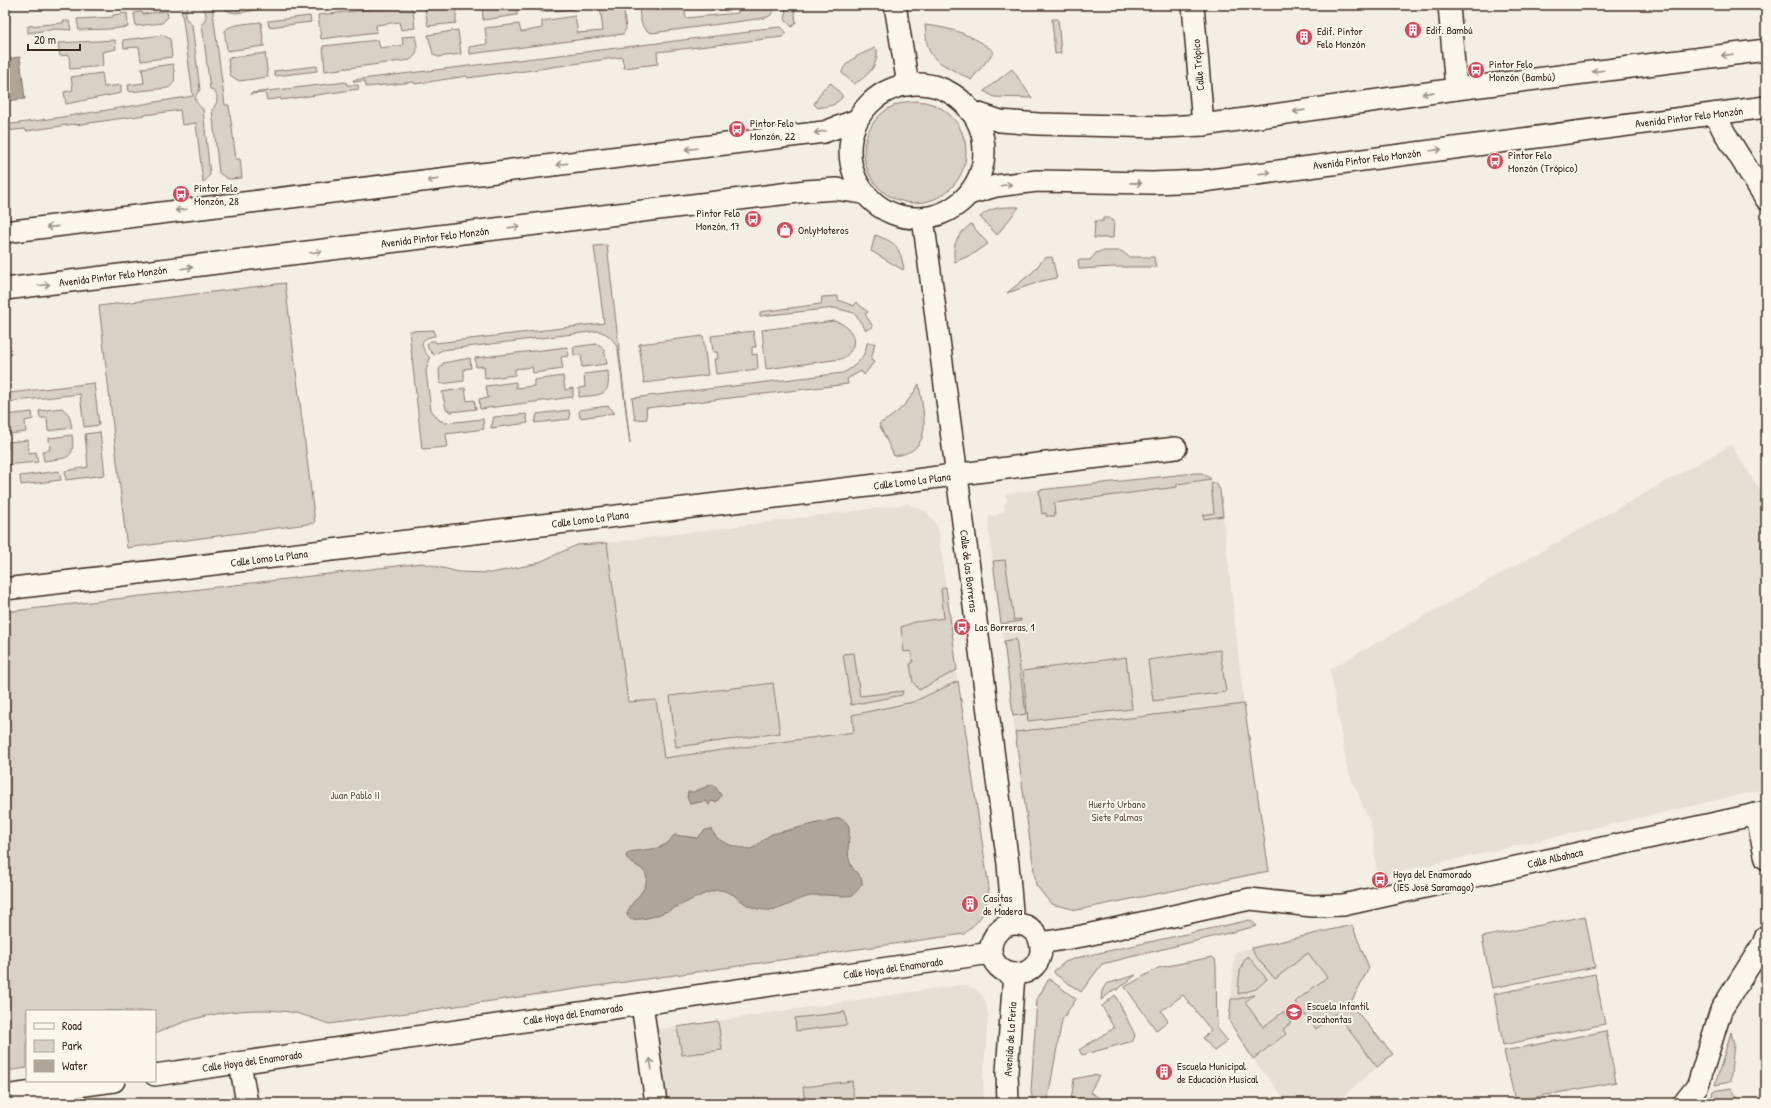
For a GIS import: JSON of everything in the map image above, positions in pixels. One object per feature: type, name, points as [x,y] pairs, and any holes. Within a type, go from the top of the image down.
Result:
[{"type":"street","points":[[895,5],[908,85]]},
{"type":"street","name":"Calle Trópico","points":[[1193,5],[1202,125]]},
{"type":"street","points":[[1449,5],[1456,89]]},
{"type":"street","points":[[970,111],[1000,121],[1039,124],[1163,127],[1202,125],[1456,89],[1766,50]]},
{"type":"street","points":[[908,85],[926,85],[943,90],[958,98],[970,111],[980,131],[984,153],[980,175],[968,194],[951,209],[940,214],[923,218],[901,217],[881,208],[864,193],[855,176],[850,158],[851,138],[857,120],[870,103],[888,91],[908,85]]},
{"type":"street","name":"Avenida Pintor Felo Monzón","points":[[968,194],[996,186],[1038,181],[1152,184],[1203,181],[1766,107]]},
{"type":"street","points":[[1715,114],[1723,130],[1766,199]]},
{"type":"street","points":[[5,232],[824,132],[857,120]]},
{"type":"street","name":"Avenida Pintor Felo Monzón","points":[[5,289],[806,191],[836,189],[864,193]]},
{"type":"street","name":"Calle de las Borreras","points":[[923,218],[1008,864],[1013,923]]},
{"type":"street","name":"Calle Lomo La Plana","points":[[5,589],[1176,448]]},
{"type":"street","points":[[1761,813],[1766,859]]},
{"type":"street","name":"Calle Albahaca","points":[[1041,943],[1250,899],[1312,906],[1343,905],[1761,813]]},
{"type":"street","points":[[1013,923],[1026,925],[1035,932],[1041,943],[1040,955],[1035,965],[1026,972],[1014,974],[1003,971],[995,964],[991,954],[992,940],[1000,928],[1013,923]]},
{"type":"street","points":[[1684,1103],[1698,1085],[1721,1010],[1763,944],[1766,936]]},
{"type":"street","name":"Calle Hoya del Enamorado","points":[[156,1075],[991,954]]},
{"type":"street","name":"Avenida de La Feria","points":[[1008,1103],[1007,1072],[1014,974]]},
{"type":"street","points":[[642,1004],[656,1103]]},
{"type":"street","points":[[240,1063],[247,1103]]},
{"type":"street","points":[[5,1096],[107,1082]]},
{"type":"shaded area","points":[[1731,445],[1766,500],[1766,789],[1377,877],[1372,827],[1347,768],[1330,669]]},
{"type":"shaded area","points":[[1202,473],[1216,483],[1220,490],[1244,704],[1015,732],[988,524],[989,516],[995,516],[998,513],[1002,513],[1005,509],[1004,505],[1008,501],[1005,495],[1009,493]]},
{"type":"shaded area","points":[[908,504],[927,512],[938,527],[962,717],[664,758],[656,700],[628,702],[607,543]]},
{"type":"shaded area","name":"Escuela Infantil Pocahontas","points":[[1352,925],[1369,968],[1350,1004],[1393,1054],[1335,1103],[1288,1103],[1253,1059],[1229,1021],[1235,952]]},
{"type":"shaded area","points":[[966,985],[977,990],[983,996],[987,1007],[988,1015],[983,1081],[984,1103],[666,1103],[656,1030]]},
{"type":"green space","points":[[181,5],[189,5],[185,17],[192,25],[200,90],[196,95],[196,100],[198,105],[203,109],[210,175],[203,183],[196,123],[182,125],[180,110],[26,131],[25,129],[5,131],[5,125],[193,96]]},
{"type":"green space","points":[[200,5],[212,5],[225,105],[229,105],[236,159],[240,159],[242,178],[228,179],[219,173],[212,110],[216,104],[217,96],[210,89],[202,24],[206,14]]},
{"type":"green space","points":[[222,5],[260,5],[260,9],[233,13],[225,9]]},
{"type":"green space","points":[[428,5],[460,5],[456,10],[456,23],[428,26],[425,9]]},
{"type":"green space","points":[[482,5],[539,5],[517,8],[517,15],[483,20]]},
{"type":"green space","points":[[539,5],[574,5],[574,9],[541,12]]},
{"type":"green space","points":[[600,5],[623,5],[626,29],[623,34],[470,54],[469,47],[487,44],[485,28],[519,24],[521,32],[542,28],[542,21],[575,16],[578,33],[603,31]]},
{"type":"green space","points":[[684,5],[686,18],[738,13],[738,5],[773,5],[773,11],[770,16],[765,18],[652,33],[645,29],[641,23],[639,7]]},
{"type":"green space","points":[[785,5],[794,5],[796,22],[792,27],[785,19]]},
{"type":"green space","points":[[409,6],[413,10],[415,28],[401,30],[399,22],[376,25],[377,32],[321,39],[318,15]]},
{"type":"green space","points":[[167,11],[168,17],[162,23],[136,26],[134,13],[142,12],[143,14]]},
{"type":"green space","points":[[127,13],[128,27],[79,30],[77,19],[113,17],[113,15]]},
{"type":"green space","points":[[310,16],[311,22],[269,27],[268,21]]},
{"type":"green space","points":[[1052,19],[1058,19],[1061,53],[1055,54]]},
{"type":"green space","points":[[63,21],[69,21],[71,30],[56,29],[28,33],[28,26],[63,23]]},
{"type":"green space","points":[[261,22],[264,46],[227,51],[225,31],[227,29],[235,25]]},
{"type":"green space","points":[[925,25],[962,33],[979,41],[994,52],[971,80],[941,63],[932,55],[927,44]]},
{"type":"green space","points":[[781,27],[787,33],[782,37],[657,52],[658,64],[624,68],[622,57],[518,72],[468,78],[467,76],[415,84],[414,82],[366,87],[365,81],[354,82],[353,80],[749,32],[750,30]]},
{"type":"green space","points":[[458,30],[461,54],[438,57],[433,54],[428,35]]},
{"type":"green space","points":[[163,35],[170,39],[172,57],[141,61],[139,47],[124,48],[123,40]]},
{"type":"green space","points":[[415,36],[417,52],[410,60],[325,71],[323,46],[378,40],[380,48],[403,45],[402,37]]},
{"type":"green space","points":[[115,40],[116,49],[102,52],[103,66],[70,69],[69,55],[60,56],[58,43]]},
{"type":"green space","points":[[875,48],[877,50],[877,56],[874,66],[864,78],[854,84],[842,73],[846,64]]},
{"type":"green space","points":[[265,53],[268,77],[239,81],[230,75],[228,58]]},
{"type":"green space","points":[[173,64],[174,80],[168,88],[129,92],[128,85],[144,83],[142,68]]},
{"type":"green space","points":[[317,66],[317,71],[275,76],[274,71]]},
{"type":"green space","points":[[1012,69],[1032,98],[994,97],[984,91]]},
{"type":"green space","points":[[102,73],[104,87],[121,85],[121,93],[66,104],[64,92],[73,90],[71,77]]},
{"type":"green space","points":[[346,82],[347,85],[358,85],[359,89],[281,100],[281,98],[267,100],[265,93],[250,94],[251,93]]},
{"type":"green space","points":[[831,83],[842,95],[842,98],[833,105],[818,108],[814,104],[823,89]]},
{"type":"green space","points":[[915,101],[935,105],[943,109],[951,116],[958,124],[962,132],[966,152],[962,172],[958,180],[951,188],[943,195],[935,199],[915,203],[895,199],[887,195],[879,188],[872,180],[868,172],[864,152],[868,132],[872,124],[879,116],[887,109],[895,105]]},
{"type":"green space","points":[[1003,207],[1019,207],[997,235],[980,217],[994,209]]},
{"type":"green space","points":[[1103,218],[1109,218],[1114,221],[1113,238],[1094,238],[1095,221],[1103,221]]},
{"type":"green space","points":[[971,224],[988,244],[975,253],[955,262],[954,250],[957,240],[962,232]]},
{"type":"green space","points":[[875,235],[888,240],[896,246],[904,268],[903,270],[871,251]]},
{"type":"green space","points":[[607,245],[630,443],[618,350],[613,340],[608,335],[598,331],[442,350],[434,355],[428,349],[427,344],[430,341],[435,341],[436,343],[604,323],[594,246]]},
{"type":"green space","points":[[1101,251],[1121,251],[1129,257],[1154,257],[1156,267],[1079,269],[1078,260],[1090,260],[1096,253]]},
{"type":"green space","points":[[1052,257],[1057,278],[1042,281],[1007,293],[1034,271],[1044,258]]},
{"type":"green space","points":[[285,283],[315,523],[127,548],[99,306]]},
{"type":"green space","points":[[838,296],[838,300],[854,306],[856,302],[868,312],[865,314],[873,327],[866,330],[854,313],[835,308],[760,316],[760,312],[821,304],[822,297]]},
{"type":"green space","points":[[834,321],[847,328],[853,338],[851,350],[847,355],[841,359],[766,369],[762,330]]},
{"type":"green space","points":[[434,330],[435,336],[425,339],[422,344],[424,351],[430,358],[426,371],[431,410],[439,420],[446,423],[483,419],[484,429],[446,434],[448,447],[422,449],[409,331]]},
{"type":"green space","points":[[753,331],[756,347],[752,347],[752,355],[757,354],[758,369],[716,374],[714,359],[718,359],[717,352],[713,352],[711,336]]},
{"type":"green space","points":[[703,336],[708,375],[644,383],[639,344]]},
{"type":"green space","points":[[867,343],[875,343],[871,360],[874,362],[864,375],[861,371],[847,379],[848,384],[646,408],[647,419],[635,420],[632,398],[843,373],[859,361],[864,353]]},
{"type":"green space","points":[[596,344],[602,346],[607,364],[582,367],[581,355],[574,355],[573,347]]},
{"type":"green space","points":[[567,347],[569,356],[561,357],[563,369],[533,373],[532,367],[515,369],[515,375],[485,379],[484,366],[476,367],[475,358]]},
{"type":"green space","points":[[470,358],[471,368],[464,369],[464,381],[440,384],[439,370],[443,363]]},
{"type":"green space","points":[[608,371],[608,386],[603,393],[599,395],[579,397],[579,388],[585,387],[584,374]]},
{"type":"green space","points":[[563,376],[565,390],[573,388],[573,397],[480,409],[479,399],[488,398],[486,386],[516,382],[516,388],[534,386],[534,380]]},
{"type":"green space","points":[[94,383],[99,425],[84,427],[80,394],[7,402],[7,397],[10,397],[9,393]]},
{"type":"green space","points":[[919,384],[924,419],[924,429],[921,439],[916,447],[907,453],[894,456],[879,424],[902,407],[911,397]]},
{"type":"green space","points":[[465,388],[467,401],[474,400],[476,409],[451,412],[446,409],[442,392]]},
{"type":"green space","points":[[608,406],[615,413],[580,418],[579,410]]},
{"type":"green space","points":[[62,408],[69,415],[72,428],[48,431],[47,418],[40,418],[39,411]]},
{"type":"green space","points":[[569,410],[570,419],[535,423],[537,414]]},
{"type":"green space","points":[[32,412],[33,419],[25,421],[26,432],[9,434],[7,428],[5,428],[5,415]]},
{"type":"green space","points":[[526,414],[528,423],[491,428],[494,417]]},
{"type":"green space","points":[[100,432],[105,475],[66,480],[65,471],[88,467],[85,434]]},
{"type":"green space","points":[[72,435],[72,450],[67,457],[44,461],[42,451],[50,450],[49,438]]},
{"type":"green space","points":[[28,440],[29,453],[36,452],[38,462],[5,465],[5,448],[9,447],[8,442]]},
{"type":"green space","points":[[59,471],[61,480],[21,485],[20,476]]},
{"type":"green space","points":[[1202,473],[1211,479],[1177,484],[1177,487],[1054,503],[1055,516],[1046,516],[1046,513],[1042,514],[1039,490]]},
{"type":"green space","points":[[1216,483],[1220,490],[1223,516],[1204,519],[1203,515],[1214,513],[1211,484]]},
{"type":"green space","name":"Juan Pablo II","points":[[607,543],[628,702],[656,700],[664,758],[854,732],[852,715],[913,702],[958,681],[989,888],[985,909],[979,919],[964,934],[329,1024],[290,1012],[256,1010],[221,1013],[187,1021],[156,1034],[156,1010],[26,1010],[26,1068],[5,1071],[5,612],[422,563],[459,572],[491,573],[535,564],[577,545]]},
{"type":"green space","points":[[1005,560],[1014,620],[1021,619],[1021,621],[1001,624],[993,561]]},
{"type":"green space","points":[[946,587],[957,670],[919,690],[913,682],[910,664],[913,662],[911,651],[904,652],[901,627],[915,622],[944,618],[941,589]]},
{"type":"green space","points":[[1016,639],[1026,714],[1013,716],[1004,641]]},
{"type":"green space","points":[[1220,650],[1226,692],[1153,701],[1148,660]]},
{"type":"green space","points":[[854,653],[860,696],[903,691],[902,695],[851,705],[843,654]]},
{"type":"green space","points":[[1126,657],[1132,709],[1028,721],[1023,671]]},
{"type":"green space","points":[[773,683],[780,733],[676,747],[670,696]]},
{"type":"green space","name":"Huerto Urbano Siete Palmas","points":[[1244,704],[1269,871],[1077,910],[1051,904],[1036,885],[1015,732]]},
{"type":"green space","points":[[1585,916],[1595,967],[1492,988],[1482,937]]},
{"type":"green space","points":[[1250,920],[1257,926],[1102,964],[1081,992],[1055,974],[1054,971],[1065,962],[1076,958]]},
{"type":"green space","points":[[1352,925],[1369,968],[1350,1004],[1393,1054],[1377,1067],[1336,1013],[1316,1029],[1295,1002],[1327,977],[1308,953],[1275,979],[1254,954],[1252,948]]},
{"type":"green space","points":[[1248,956],[1267,979],[1256,989],[1238,994],[1242,965]]},
{"type":"green space","points":[[1212,957],[1215,959],[1216,966],[1217,1028],[1228,1041],[1214,1051],[1203,1038],[1211,1030],[1183,995],[1161,1011],[1168,1021],[1156,1030],[1125,987],[1158,968]]},
{"type":"green space","points":[[1595,974],[1605,1024],[1503,1045],[1494,994]]},
{"type":"green space","points":[[1136,975],[1101,1000],[1102,991],[1106,984]]},
{"type":"green space","points":[[1049,979],[1076,999],[1062,1020],[1048,1098],[1054,1103],[1033,1103],[1031,1091],[1037,999]]},
{"type":"green space","points":[[1115,995],[1135,1035],[1133,1041],[1082,1055],[1079,1050],[1114,1028],[1102,1006]]},
{"type":"green space","points":[[1254,995],[1245,1002],[1263,1027],[1283,1012],[1291,1023],[1283,1029],[1286,1034],[1253,1059],[1229,1021],[1231,999]]},
{"type":"green space","points":[[845,1012],[847,1025],[796,1031],[795,1018]]},
{"type":"green space","points":[[718,1021],[722,1050],[682,1055],[677,1027]]},
{"type":"green space","points":[[1606,1031],[1616,1082],[1515,1101],[1504,1051]]},
{"type":"green space","points":[[1731,1032],[1734,1044],[1730,1082],[1715,1085]]},
{"type":"green space","points":[[1093,1075],[1099,1076],[1090,1092],[1107,1103],[1074,1103],[1071,1101],[1074,1079]]},
{"type":"green space","points":[[852,1081],[854,1103],[805,1103],[803,1087]]},
{"type":"green space","points":[[1731,1088],[1738,1099],[1723,1103],[1710,1103],[1713,1091]]},
{"type":"water","points":[[20,57],[25,99],[5,101],[5,59]]},
{"type":"water","points":[[713,784],[721,795],[716,802],[711,801],[709,805],[706,801],[690,804],[687,797],[688,792],[693,792]]},
{"type":"water","points":[[839,818],[845,821],[849,826],[848,852],[850,862],[853,869],[862,880],[862,885],[853,895],[811,896],[780,908],[767,910],[753,908],[728,892],[717,890],[651,917],[630,919],[627,915],[628,910],[646,884],[647,878],[643,870],[630,862],[626,856],[629,852],[658,848],[668,843],[674,835],[697,838],[705,830],[711,829],[722,841],[733,846],[750,849],[772,834]]},
{"type":"place","name":"Edif. Bambú","points":[[1413,30]]},
{"type":"place","name":"Edif. Pintor Felo Monzón","points":[[1304,37]]},
{"type":"place","name":"Pintor Felo Monzón (Bambú)","points":[[1476,70]]},
{"type":"place","name":"Pintor Felo Monzón, 22","points":[[737,129]]},
{"type":"place","name":"Pintor Felo Monzón (Trópico)","points":[[1495,161]]},
{"type":"place","name":"Pintor Felo Monzón, 28","points":[[181,194]]},
{"type":"place","name":"Pintor Felo Monzón, 17","points":[[753,219]]},
{"type":"place","name":"OnlyMoteros","points":[[785,230]]},
{"type":"place","name":"Las Borreras, 1","points":[[962,627]]},
{"type":"place","name":"Hoya del Enamorado (IES José Saramago)","points":[[1380,880]]},
{"type":"place","name":"Casitas de Madera","points":[[970,904]]},
{"type":"place","name":"Escuela Infantil Pocahontas","points":[[1294,1012]]},
{"type":"place","name":"Escuela Municipal de Educación Musical","points":[[1164,1072]]}]
